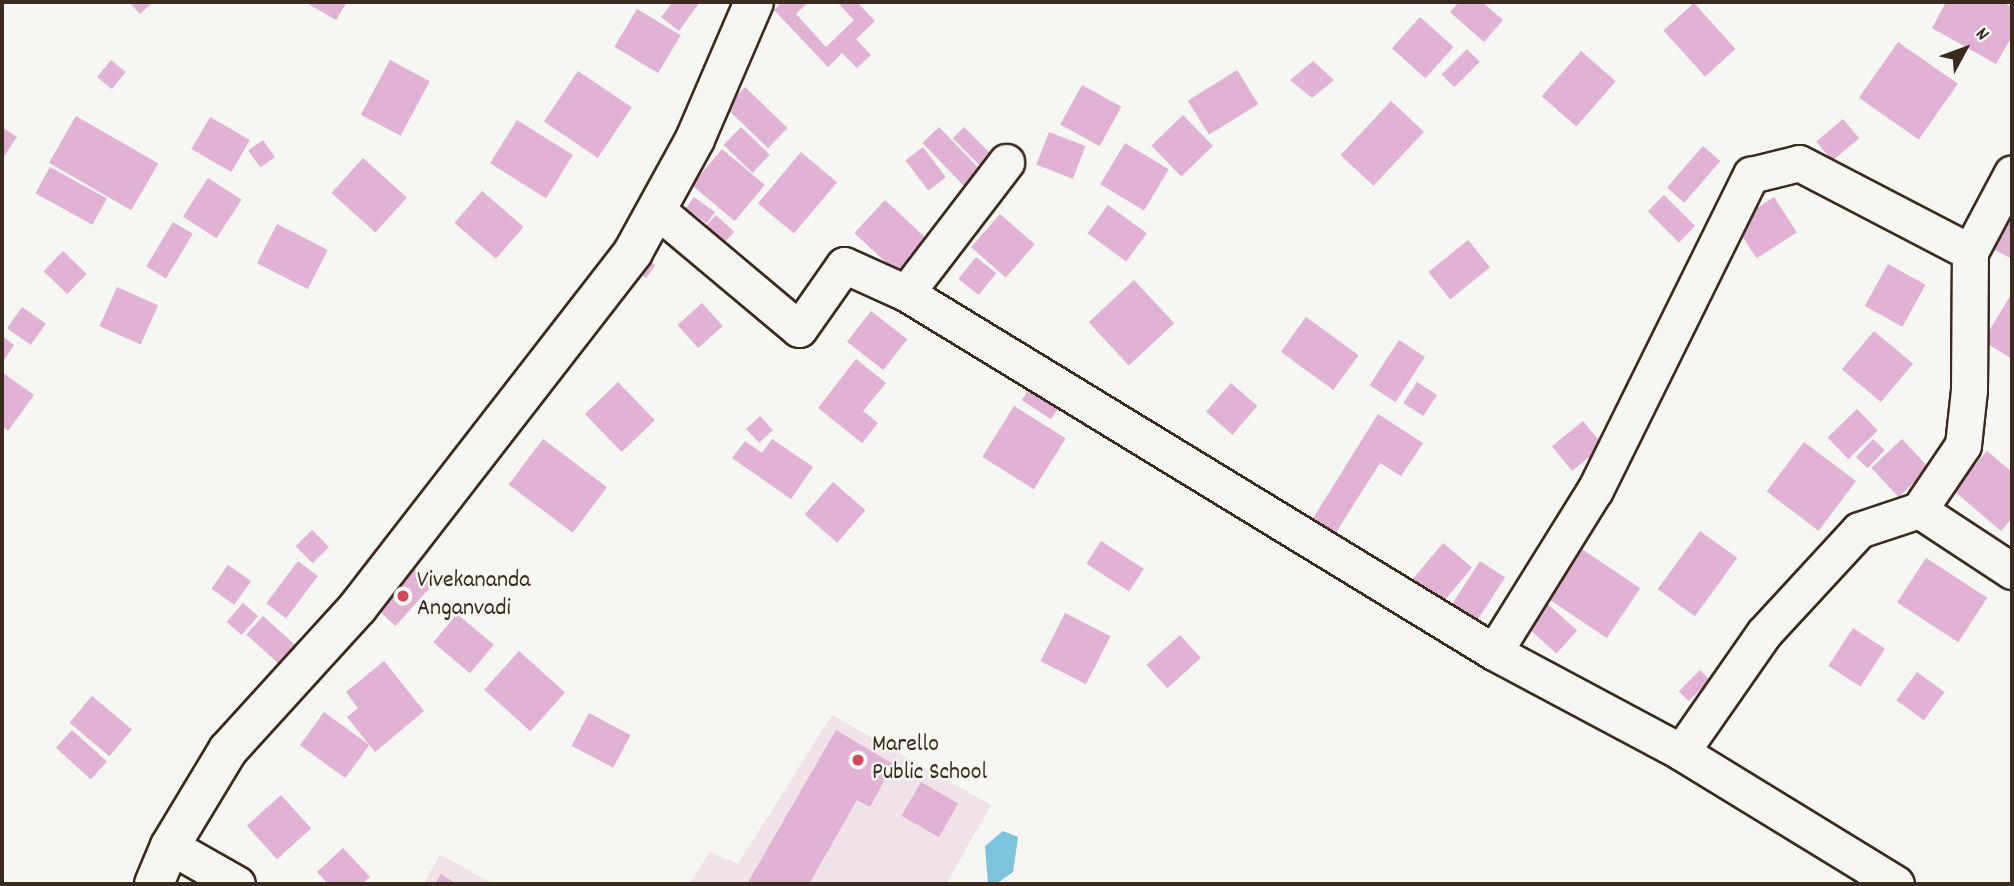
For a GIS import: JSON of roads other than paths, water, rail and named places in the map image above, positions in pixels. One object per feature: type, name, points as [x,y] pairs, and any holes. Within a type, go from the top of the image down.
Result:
[{"type":"main road","points":[[154,884],[170,846],[228,750],[256,716],[302,674],[469,470],[634,252],[695,139],[749,3]]},
{"type":"street","points":[[906,293],[1006,162]]},
{"type":"street","points":[[1494,652],[1595,490],[1751,175],[1799,163],[1970,252]]},
{"type":"street","points":[[1681,752],[1763,632],[1858,530],[1919,510],[1963,445],[1969,390],[1970,252],[2012,173]]},
{"type":"street","points":[[657,210],[799,329],[844,265],[906,293],[1494,652],[1681,752],[1896,884]]},
{"type":"street","points":[[1919,510],[2012,571]]},
{"type":"street","points":[[170,846],[237,884]]},
{"type":"water","points":[[1003,831],[1018,837],[1013,872],[996,884],[988,884],[985,846]]},
{"type":"place","name":"Vivekananda Anganvadi","points":[[403,596]]},
{"type":"place","name":"Marello Public School","points":[[858,760]]}]
